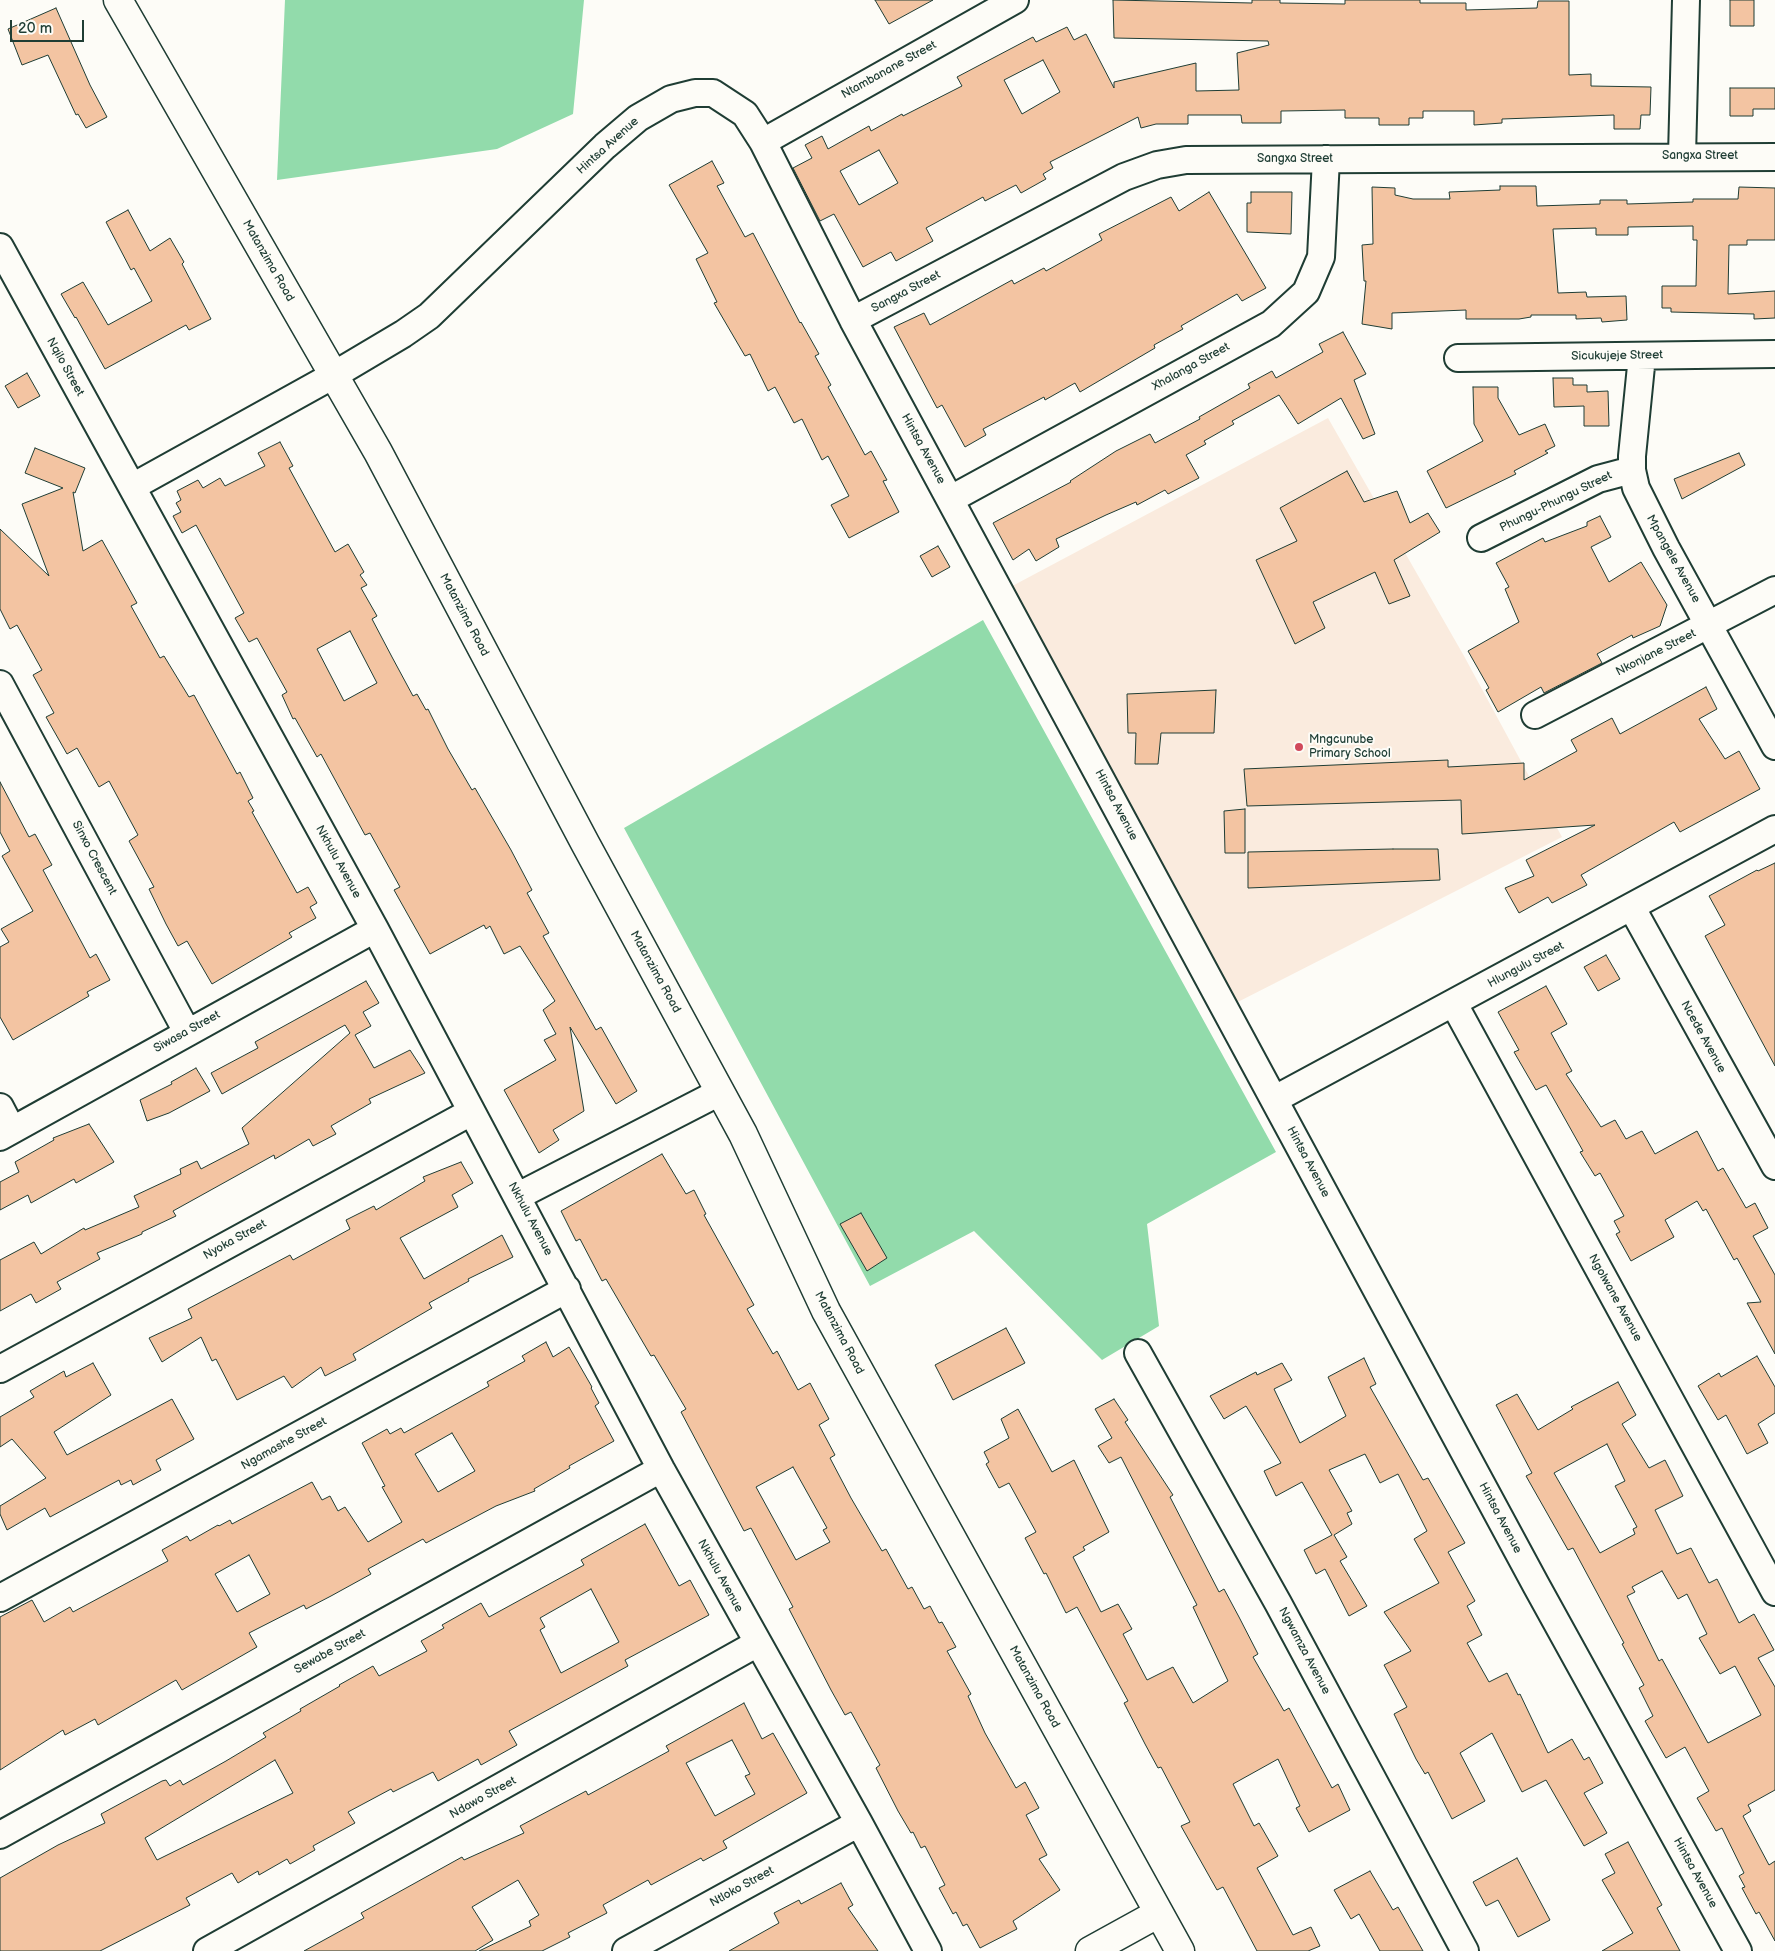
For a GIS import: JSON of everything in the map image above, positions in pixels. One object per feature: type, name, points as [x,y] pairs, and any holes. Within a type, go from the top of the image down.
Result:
[{"type":"street","name":"Matanzima Road","points":[[118,0],[334,375],[720,1092],[742,1134],[826,1311],[1180,1951]]},
{"type":"street","name":"Ntambanane Street","points":[[763,142],[1015,0]]},
{"type":"street","points":[[1682,156],[1686,0]]},
{"type":"street","name":"Hintsa Avenue","points":[[132,487],[334,375],[403,334],[429,316],[605,146],[638,118],[683,94],[713,93],[745,114],[763,142],[853,320],[1536,1585],[1738,1951]]},
{"type":"street","name":"Sangxa Street","points":[[853,320],[1124,177],[1157,165],[1186,160],[1775,156]]},
{"type":"street","name":"Xhalanga Street","points":[[951,499],[1271,324],[1306,292],[1321,256],[1326,159]]},
{"type":"street","name":"Nqilo Street","points":[[3,262],[132,487]]},
{"type":"street","name":"Sicukujeje Street","points":[[1458,358],[1775,354]]},
{"type":"street","name":"Mpangele Avenue","points":[[1642,356],[1632,470],[1645,507],[1775,746]]},
{"type":"street","name":"Phungu-Phungu Street","points":[[1481,538],[1598,479],[1632,470]]},
{"type":"street","name":"Nkhulu Avenue","points":[[132,487],[375,929],[471,1112],[568,1289],[661,1469],[859,1823],[928,1951]]},
{"type":"street","name":"Nkonjane Street","points":[[1535,716],[1775,590]]},
{"type":"street","name":"Sinxo Crescent","points":[[0,684],[187,1032]]},
{"type":"street","name":"Hlungulu Street","points":[[1275,1099],[1632,908],[1775,829]]},
{"type":"street","name":"Ncede Avenue","points":[[1632,908],[1775,1166]]},
{"type":"street","name":"Siwasa Street","points":[[6,1134],[375,929]]},
{"type":"street","name":"Ngolwane Avenue","points":[[1454,1004],[1775,1592]]},
{"type":"street","points":[[518,1196],[720,1092]]},
{"type":"street","points":[[0,1107],[6,1134]]},
{"type":"street","name":"Nyoka Street","points":[[0,1369],[471,1112]]},
{"type":"street","name":"Ngamashe Street","points":[[0,1598],[568,1289]]},
{"type":"street","name":"Ngwamza Avenue","points":[[1138,1353],[1278,1603],[1465,1951]]},
{"type":"street","name":"Sewabe Street","points":[[0,1835],[661,1469]]},
{"type":"street","name":"Ndawo Street","points":[[207,1951],[758,1643]]},
{"type":"street","name":"Ntloko Street","points":[[626,1951],[859,1823]]},
{"type":"street","points":[[1090,1951],[1159,1913]]},
{"type":"shaded area","name":"Mngcunube Primary School","points":[[1328,418],[1464,656],[1562,837],[1226,1008],[1001,592]]},
{"type":"green space","points":[[285,0],[584,0],[573,114],[497,149],[277,180]]},
{"type":"green space","points":[[983,620],[1276,1152],[1147,1224],[1159,1326],[1102,1360],[974,1231],[870,1286],[624,828]]},
{"type":"building","points":[[875,0],[933,0],[889,24]]},
{"type":"building","points":[[1113,0],[1252,3],[1252,0],[1280,0],[1280,3],[1345,4],[1345,0],[1420,0],[1420,3],[1466,3],[1466,10],[1537,8],[1538,1],[1569,1],[1569,75],[1591,74],[1591,86],[1651,87],[1650,115],[1641,115],[1640,129],[1614,129],[1614,115],[1502,119],[1502,123],[1474,125],[1474,111],[1423,111],[1423,118],[1409,118],[1409,125],[1379,125],[1379,118],[1345,118],[1345,110],[1281,111],[1281,123],[1242,123],[1241,115],[1188,115],[1188,124],[1156,124],[1141,128],[1138,117],[1050,162],[1053,168],[1043,174],[1046,179],[1021,193],[1016,185],[985,201],[983,197],[926,228],[933,241],[896,261],[891,252],[863,267],[834,214],[820,221],[793,168],[812,158],[805,145],[822,136],[828,149],[869,126],[871,131],[962,86],[957,77],[1033,37],[1036,42],[1067,27],[1074,40],[1086,34],[1114,88],[1114,82],[1196,63],[1196,91],[1239,90],[1237,53],[1269,45],[1268,41],[1114,38]],"holes":[[[1043,60],[1060,92],[1022,114],[1004,80]],[[879,150],[898,183],[859,205],[840,171]]]},
{"type":"building","points":[[1730,0],[1754,0],[1754,26],[1730,26]]},
{"type":"building","points":[[56,8],[90,85],[107,117],[86,128],[78,114],[76,115],[48,55],[22,65],[8,29]]},
{"type":"building","points":[[1730,88],[1775,88],[1775,109],[1753,109],[1753,116],[1730,116]]},
{"type":"building","points":[[712,161],[724,183],[717,186],[745,237],[753,233],[800,323],[819,354],[815,356],[831,385],[828,387],[865,455],[871,451],[887,480],[883,481],[899,512],[849,538],[831,505],[849,496],[828,456],[822,460],[802,419],[794,423],[775,387],[768,391],[750,354],[745,356],[714,303],[717,302],[696,259],[708,253],[669,185]]},
{"type":"building","points":[[1500,186],[1536,186],[1537,206],[1600,204],[1600,200],[1627,200],[1627,204],[1693,202],[1693,199],[1738,199],[1739,187],[1775,188],[1775,240],[1747,240],[1747,245],[1729,245],[1728,294],[1775,291],[1775,318],[1754,319],[1754,314],[1671,312],[1671,308],[1662,308],[1662,286],[1696,286],[1697,240],[1693,240],[1693,226],[1628,227],[1628,235],[1596,235],[1596,228],[1553,229],[1558,293],[1586,292],[1587,297],[1626,296],[1627,320],[1602,322],[1601,318],[1576,319],[1576,315],[1531,315],[1531,317],[1519,319],[1466,319],[1466,310],[1392,313],[1392,329],[1362,324],[1366,281],[1364,281],[1362,245],[1373,244],[1372,187],[1395,188],[1395,195],[1413,199],[1450,199],[1449,192],[1500,190]]},
{"type":"building","points":[[1209,192],[1266,288],[1242,301],[1237,294],[1181,326],[1183,329],[1154,345],[1155,348],[1080,392],[1075,383],[1045,400],[1044,397],[983,429],[986,435],[965,447],[942,405],[937,408],[894,327],[924,313],[930,325],[1012,280],[1014,284],[1044,268],[1046,271],[1102,240],[1099,234],[1171,197],[1179,211]]},
{"type":"building","points":[[1251,192],[1292,192],[1291,234],[1247,232],[1247,203],[1251,203]]},
{"type":"building","points":[[128,210],[150,251],[170,238],[184,262],[182,264],[211,319],[189,330],[186,325],[105,369],[61,294],[83,282],[108,325],[152,301],[134,268],[131,270],[106,222]]},
{"type":"building","points":[[1343,332],[1366,374],[1354,380],[1375,434],[1363,439],[1341,398],[1298,424],[1279,395],[1232,421],[1234,424],[1204,441],[1206,444],[1186,455],[1199,478],[1168,494],[1165,490],[1137,505],[1136,502],[1056,539],[1059,547],[1036,561],[1029,549],[1013,560],[993,523],[1071,482],[1116,451],[1150,434],[1155,443],[1200,419],[1199,417],[1250,388],[1248,384],[1272,371],[1276,378],[1323,352],[1319,344]]},
{"type":"building","points":[[27,373],[40,396],[18,408],[5,386]]},
{"type":"building","points":[[1553,378],[1573,378],[1573,385],[1587,385],[1587,392],[1608,391],[1609,426],[1584,426],[1584,406],[1554,407]]},
{"type":"building","points":[[1473,387],[1498,387],[1498,398],[1519,435],[1545,424],[1555,446],[1545,451],[1548,453],[1514,471],[1516,474],[1446,508],[1427,471],[1483,441],[1474,424]]},
{"type":"building","points":[[280,442],[293,466],[289,468],[335,552],[348,544],[364,572],[360,575],[367,585],[361,588],[377,616],[372,619],[392,657],[413,696],[417,694],[426,710],[428,709],[448,749],[472,790],[475,788],[511,850],[532,890],[527,893],[549,933],[543,936],[596,1030],[601,1027],[637,1091],[616,1104],[570,1027],[584,1111],[553,1130],[559,1140],[539,1153],[504,1090],[556,1060],[544,1040],[556,1034],[543,1010],[555,1001],[520,946],[504,954],[490,926],[486,929],[484,925],[430,954],[394,890],[400,887],[370,833],[365,835],[321,754],[317,757],[295,718],[293,719],[282,695],[287,692],[257,638],[249,642],[235,618],[244,613],[196,525],[182,533],[173,516],[181,512],[176,503],[181,500],[177,491],[198,480],[203,488],[220,478],[225,486],[265,466],[258,453]],"holes":[[[350,631],[377,683],[344,701],[317,649]]]},
{"type":"building","points":[[35,448],[85,468],[75,493],[73,492],[83,551],[102,540],[137,603],[131,606],[160,658],[164,656],[189,697],[194,695],[237,774],[240,772],[253,798],[248,801],[254,811],[252,812],[297,893],[308,887],[317,903],[310,907],[316,918],[289,933],[292,937],[212,984],[187,941],[178,946],[166,924],[149,889],[154,887],[129,841],[138,835],[109,781],[99,787],[77,748],[67,754],[46,717],[54,713],[33,675],[42,670],[17,625],[10,629],[0,609],[0,529],[49,576],[22,504],[63,488],[25,473]]},
{"type":"building","points":[[1739,453],[1745,465],[1682,499],[1674,479]]},
{"type":"building","points":[[1347,471],[1364,502],[1397,491],[1410,523],[1428,513],[1440,532],[1394,560],[1410,596],[1389,604],[1375,572],[1313,602],[1325,628],[1295,644],[1256,560],[1297,541],[1280,508]]},
{"type":"building","points":[[1600,516],[1611,537],[1591,547],[1609,582],[1641,562],[1667,605],[1660,626],[1633,638],[1632,635],[1597,654],[1602,663],[1544,693],[1541,687],[1498,712],[1486,690],[1489,688],[1468,651],[1519,622],[1505,589],[1509,587],[1496,563],[1543,538],[1545,542],[1587,526],[1587,522]]},
{"type":"building","points":[[938,546],[950,567],[932,577],[920,556]]},
{"type":"building","points":[[1706,687],[1717,709],[1699,719],[1725,759],[1739,751],[1760,789],[1680,832],[1674,822],[1581,875],[1587,885],[1552,903],[1548,897],[1519,913],[1505,888],[1534,876],[1526,860],[1595,825],[1462,834],[1461,800],[1247,806],[1244,769],[1448,760],[1448,767],[1524,763],[1524,780],[1577,751],[1571,740],[1612,718],[1620,734]]},
{"type":"building","points":[[1216,690],[1214,733],[1161,733],[1158,764],[1135,764],[1136,733],[1128,733],[1127,694]]},
{"type":"building","points":[[0,782],[29,837],[35,834],[52,865],[43,870],[90,958],[96,954],[110,980],[87,992],[89,996],[13,1040],[0,1017],[0,947],[9,942],[1,929],[33,911],[2,856],[10,851],[0,832]]},
{"type":"building","points":[[1245,809],[1245,853],[1225,853],[1224,811]]},
{"type":"building","points":[[1438,849],[1440,880],[1248,888],[1248,852]]},
{"type":"building","points":[[1775,863],[1775,1066],[1705,936],[1725,925],[1709,896],[1757,870]]},
{"type":"building","points":[[1606,955],[1620,979],[1598,991],[1584,967]]},
{"type":"building","points":[[366,981],[379,1003],[363,1012],[371,1026],[355,1035],[374,1068],[410,1050],[425,1073],[369,1099],[371,1103],[331,1126],[336,1134],[313,1146],[309,1139],[275,1159],[274,1155],[173,1211],[176,1216],[142,1232],[142,1234],[97,1253],[100,1259],[57,1282],[61,1289],[36,1303],[31,1294],[0,1311],[0,1260],[34,1242],[41,1254],[84,1228],[85,1230],[139,1207],[134,1196],[181,1174],[180,1169],[197,1161],[201,1169],[249,1144],[242,1128],[350,1033],[345,1025],[222,1094],[211,1073],[258,1048],[255,1042]]},
{"type":"building","points":[[1546,986],[1567,1024],[1551,1033],[1572,1071],[1566,1074],[1601,1127],[1615,1120],[1626,1139],[1642,1131],[1655,1154],[1697,1131],[1718,1171],[1723,1168],[1746,1208],[1755,1203],[1768,1228],[1753,1236],[1775,1275],[1775,1354],[1747,1303],[1761,1302],[1737,1258],[1734,1260],[1706,1209],[1703,1211],[1697,1201],[1665,1220],[1674,1237],[1631,1261],[1616,1234],[1620,1232],[1614,1221],[1624,1216],[1600,1173],[1595,1176],[1580,1152],[1583,1151],[1546,1085],[1536,1090],[1514,1052],[1519,1050],[1498,1012]]},
{"type":"building","points":[[196,1068],[210,1091],[169,1113],[147,1121],[140,1100],[172,1084],[171,1082]]},
{"type":"building","points":[[89,1124],[114,1162],[76,1183],[74,1179],[31,1203],[28,1195],[0,1210],[0,1182],[19,1172],[15,1162],[54,1140],[53,1138]]},
{"type":"building","points":[[662,1154],[686,1194],[694,1190],[706,1214],[704,1215],[754,1305],[747,1309],[773,1354],[777,1351],[798,1390],[810,1383],[829,1419],[819,1425],[835,1455],[830,1458],[851,1498],[882,1551],[886,1549],[908,1589],[912,1587],[924,1609],[930,1606],[939,1623],[942,1622],[956,1647],[947,1651],[971,1694],[968,1696],[985,1733],[1016,1788],[1025,1782],[1039,1808],[1026,1815],[1047,1855],[1039,1859],[1060,1890],[1013,1921],[1017,1929],[980,1948],[967,1924],[963,1926],[956,1912],[953,1914],[939,1888],[945,1885],[925,1846],[921,1848],[913,1832],[911,1833],[898,1811],[876,1768],[880,1765],[851,1712],[845,1715],[831,1690],[789,1609],[793,1607],[751,1528],[744,1531],[681,1412],[686,1409],[654,1355],[651,1356],[606,1279],[602,1281],[580,1239],[576,1241],[561,1211]],"holes":[[[793,1467],[827,1528],[823,1530],[830,1542],[796,1560],[756,1487]]]},
{"type":"building","points":[[461,1162],[473,1183],[452,1195],[458,1207],[400,1238],[424,1279],[502,1235],[513,1257],[468,1279],[469,1281],[429,1303],[432,1308],[353,1354],[356,1360],[325,1376],[321,1367],[292,1388],[284,1376],[237,1400],[216,1359],[212,1361],[201,1337],[162,1362],[149,1338],[192,1318],[188,1309],[290,1255],[293,1260],[350,1229],[346,1220],[374,1206],[376,1210],[425,1181],[423,1177]]},
{"type":"building","points":[[861,1213],[887,1258],[867,1271],[840,1224]]},
{"type":"building","points":[[1006,1328],[1025,1363],[953,1400],[935,1365]]},
{"type":"building","points":[[546,1342],[553,1357],[569,1347],[592,1387],[599,1403],[595,1406],[614,1441],[569,1466],[570,1468],[534,1489],[535,1491],[496,1506],[426,1543],[423,1539],[368,1569],[371,1574],[331,1596],[306,1609],[304,1605],[249,1633],[257,1647],[182,1690],[176,1680],[98,1725],[95,1719],[65,1735],[63,1730],[0,1770],[0,1617],[32,1600],[44,1622],[70,1607],[73,1612],[168,1561],[162,1550],[187,1536],[190,1541],[230,1520],[232,1524],[312,1482],[322,1500],[330,1496],[338,1511],[345,1507],[368,1542],[402,1522],[382,1487],[385,1486],[362,1443],[387,1429],[390,1434],[401,1428],[404,1433],[489,1386],[487,1382],[525,1361],[522,1356]],"holes":[[[452,1433],[475,1471],[438,1492],[415,1454]],[[249,1555],[270,1594],[237,1612],[215,1574]]]},
{"type":"building","points":[[1757,1356],[1775,1387],[1775,1413],[1758,1424],[1768,1443],[1747,1454],[1726,1415],[1718,1420],[1698,1386],[1719,1373],[1721,1377]]},
{"type":"building","points":[[1364,1358],[1376,1384],[1370,1387],[1423,1480],[1428,1478],[1465,1543],[1448,1552],[1475,1601],[1467,1606],[1482,1635],[1467,1643],[1489,1682],[1507,1673],[1518,1695],[1520,1694],[1548,1753],[1572,1739],[1584,1760],[1589,1757],[1603,1783],[1584,1793],[1607,1833],[1584,1846],[1546,1780],[1522,1792],[1492,1733],[1460,1753],[1485,1801],[1452,1819],[1428,1772],[1425,1774],[1416,1759],[1394,1714],[1407,1707],[1384,1665],[1411,1651],[1384,1612],[1439,1583],[1414,1539],[1427,1531],[1398,1474],[1380,1483],[1365,1454],[1329,1470],[1352,1511],[1347,1513],[1352,1524],[1334,1535],[1347,1557],[1340,1561],[1367,1606],[1349,1616],[1325,1569],[1316,1574],[1304,1550],[1332,1535],[1302,1482],[1276,1496],[1264,1471],[1281,1463],[1246,1406],[1224,1419],[1210,1396],[1256,1372],[1257,1375],[1282,1363],[1292,1380],[1274,1389],[1300,1443],[1346,1416],[1328,1377]]},
{"type":"building","points":[[93,1363],[111,1395],[54,1432],[67,1455],[172,1399],[194,1439],[156,1460],[161,1470],[133,1485],[131,1480],[121,1485],[119,1480],[50,1517],[45,1508],[7,1530],[0,1514],[0,1506],[46,1478],[12,1439],[0,1447],[0,1417],[34,1397],[30,1391],[64,1371],[66,1377]]},
{"type":"building","points":[[1618,1382],[1636,1415],[1622,1424],[1649,1468],[1665,1460],[1683,1496],[1655,1510],[1677,1554],[1691,1548],[1709,1583],[1717,1579],[1739,1623],[1754,1614],[1774,1650],[1758,1658],[1775,1687],[1775,1790],[1748,1805],[1751,1811],[1743,1816],[1769,1865],[1775,1861],[1775,1941],[1759,1912],[1756,1914],[1742,1888],[1745,1887],[1739,1876],[1744,1873],[1722,1828],[1716,1831],[1697,1798],[1709,1791],[1685,1747],[1666,1758],[1645,1721],[1653,1716],[1639,1688],[1644,1685],[1622,1644],[1624,1643],[1573,1548],[1568,1550],[1526,1476],[1532,1473],[1496,1405],[1517,1394],[1538,1430],[1573,1409],[1571,1407]],"holes":[[[1607,1444],[1625,1481],[1615,1486],[1637,1527],[1633,1529],[1635,1534],[1600,1553],[1554,1473]],[[1662,1571],[1678,1599],[1687,1594],[1707,1634],[1699,1638],[1720,1674],[1735,1666],[1761,1715],[1708,1743],[1662,1659],[1659,1661],[1627,1596],[1635,1592],[1632,1587]]]},
{"type":"building","points":[[1114,1399],[1128,1420],[1125,1422],[1173,1495],[1170,1497],[1219,1592],[1224,1589],[1239,1617],[1258,1654],[1253,1657],[1284,1711],[1289,1708],[1332,1788],[1338,1784],[1350,1810],[1309,1832],[1296,1808],[1300,1806],[1278,1759],[1233,1784],[1254,1826],[1259,1823],[1278,1856],[1257,1868],[1293,1935],[1311,1927],[1320,1946],[1308,1951],[1257,1951],[1223,1887],[1217,1890],[1181,1826],[1190,1822],[1161,1767],[1158,1768],[1145,1744],[1124,1703],[1128,1701],[1077,1607],[1066,1613],[1046,1573],[1044,1574],[1025,1538],[1036,1532],[1009,1483],[999,1488],[986,1464],[989,1462],[984,1452],[1009,1438],[1001,1419],[1018,1409],[1052,1472],[1074,1460],[1109,1532],[1083,1547],[1085,1550],[1073,1557],[1101,1612],[1118,1604],[1132,1629],[1123,1634],[1147,1680],[1173,1667],[1193,1703],[1228,1681],[1193,1607],[1197,1605],[1121,1457],[1109,1463],[1098,1446],[1112,1438],[1095,1409]]},
{"type":"building","points":[[645,1524],[679,1586],[690,1580],[709,1615],[625,1660],[628,1666],[509,1731],[517,1745],[481,1765],[478,1759],[438,1781],[433,1772],[393,1792],[391,1789],[348,1812],[355,1823],[313,1846],[315,1850],[290,1864],[287,1859],[259,1875],[258,1871],[238,1883],[232,1873],[186,1898],[190,1905],[100,1951],[0,1951],[0,1878],[58,1845],[105,1823],[101,1814],[162,1781],[166,1780],[170,1786],[180,1780],[183,1785],[226,1761],[266,1737],[263,1733],[301,1711],[300,1709],[373,1666],[379,1676],[427,1651],[421,1641],[444,1628],[442,1625],[481,1603],[489,1617],[584,1565],[581,1560]],"holes":[[[591,1589],[619,1642],[561,1673],[540,1630],[545,1627],[540,1618]],[[275,1760],[293,1793],[157,1860],[145,1838]]]},
{"type":"building","points":[[744,1703],[762,1739],[773,1733],[807,1793],[723,1841],[727,1848],[703,1861],[701,1858],[651,1885],[648,1880],[603,1905],[607,1913],[568,1933],[570,1937],[542,1951],[479,1951],[531,1926],[529,1921],[539,1915],[518,1880],[472,1907],[493,1940],[475,1951],[304,1951],[364,1918],[361,1913],[462,1857],[464,1860],[524,1833],[520,1826],[586,1791],[588,1795],[669,1751],[666,1746]],"holes":[[[732,1740],[750,1774],[745,1776],[755,1794],[715,1816],[686,1763]]]},
{"type":"building","points":[[1628,1842],[1662,1905],[1657,1908],[1680,1951],[1602,1951],[1633,1933],[1602,1880],[1615,1873],[1605,1854]]},
{"type":"building","points":[[1517,1858],[1550,1920],[1518,1937],[1498,1900],[1486,1906],[1473,1882]]},
{"type":"building","points":[[1370,1871],[1393,1910],[1398,1907],[1423,1951],[1380,1951],[1359,1914],[1351,1919],[1334,1890]]},
{"type":"building","points":[[841,1883],[853,1905],[848,1908],[878,1951],[729,1951],[779,1923],[774,1913],[799,1900],[801,1904]]},
{"type":"place","name":"Mngcunube Primary School","points":[[1299,747]]}]
